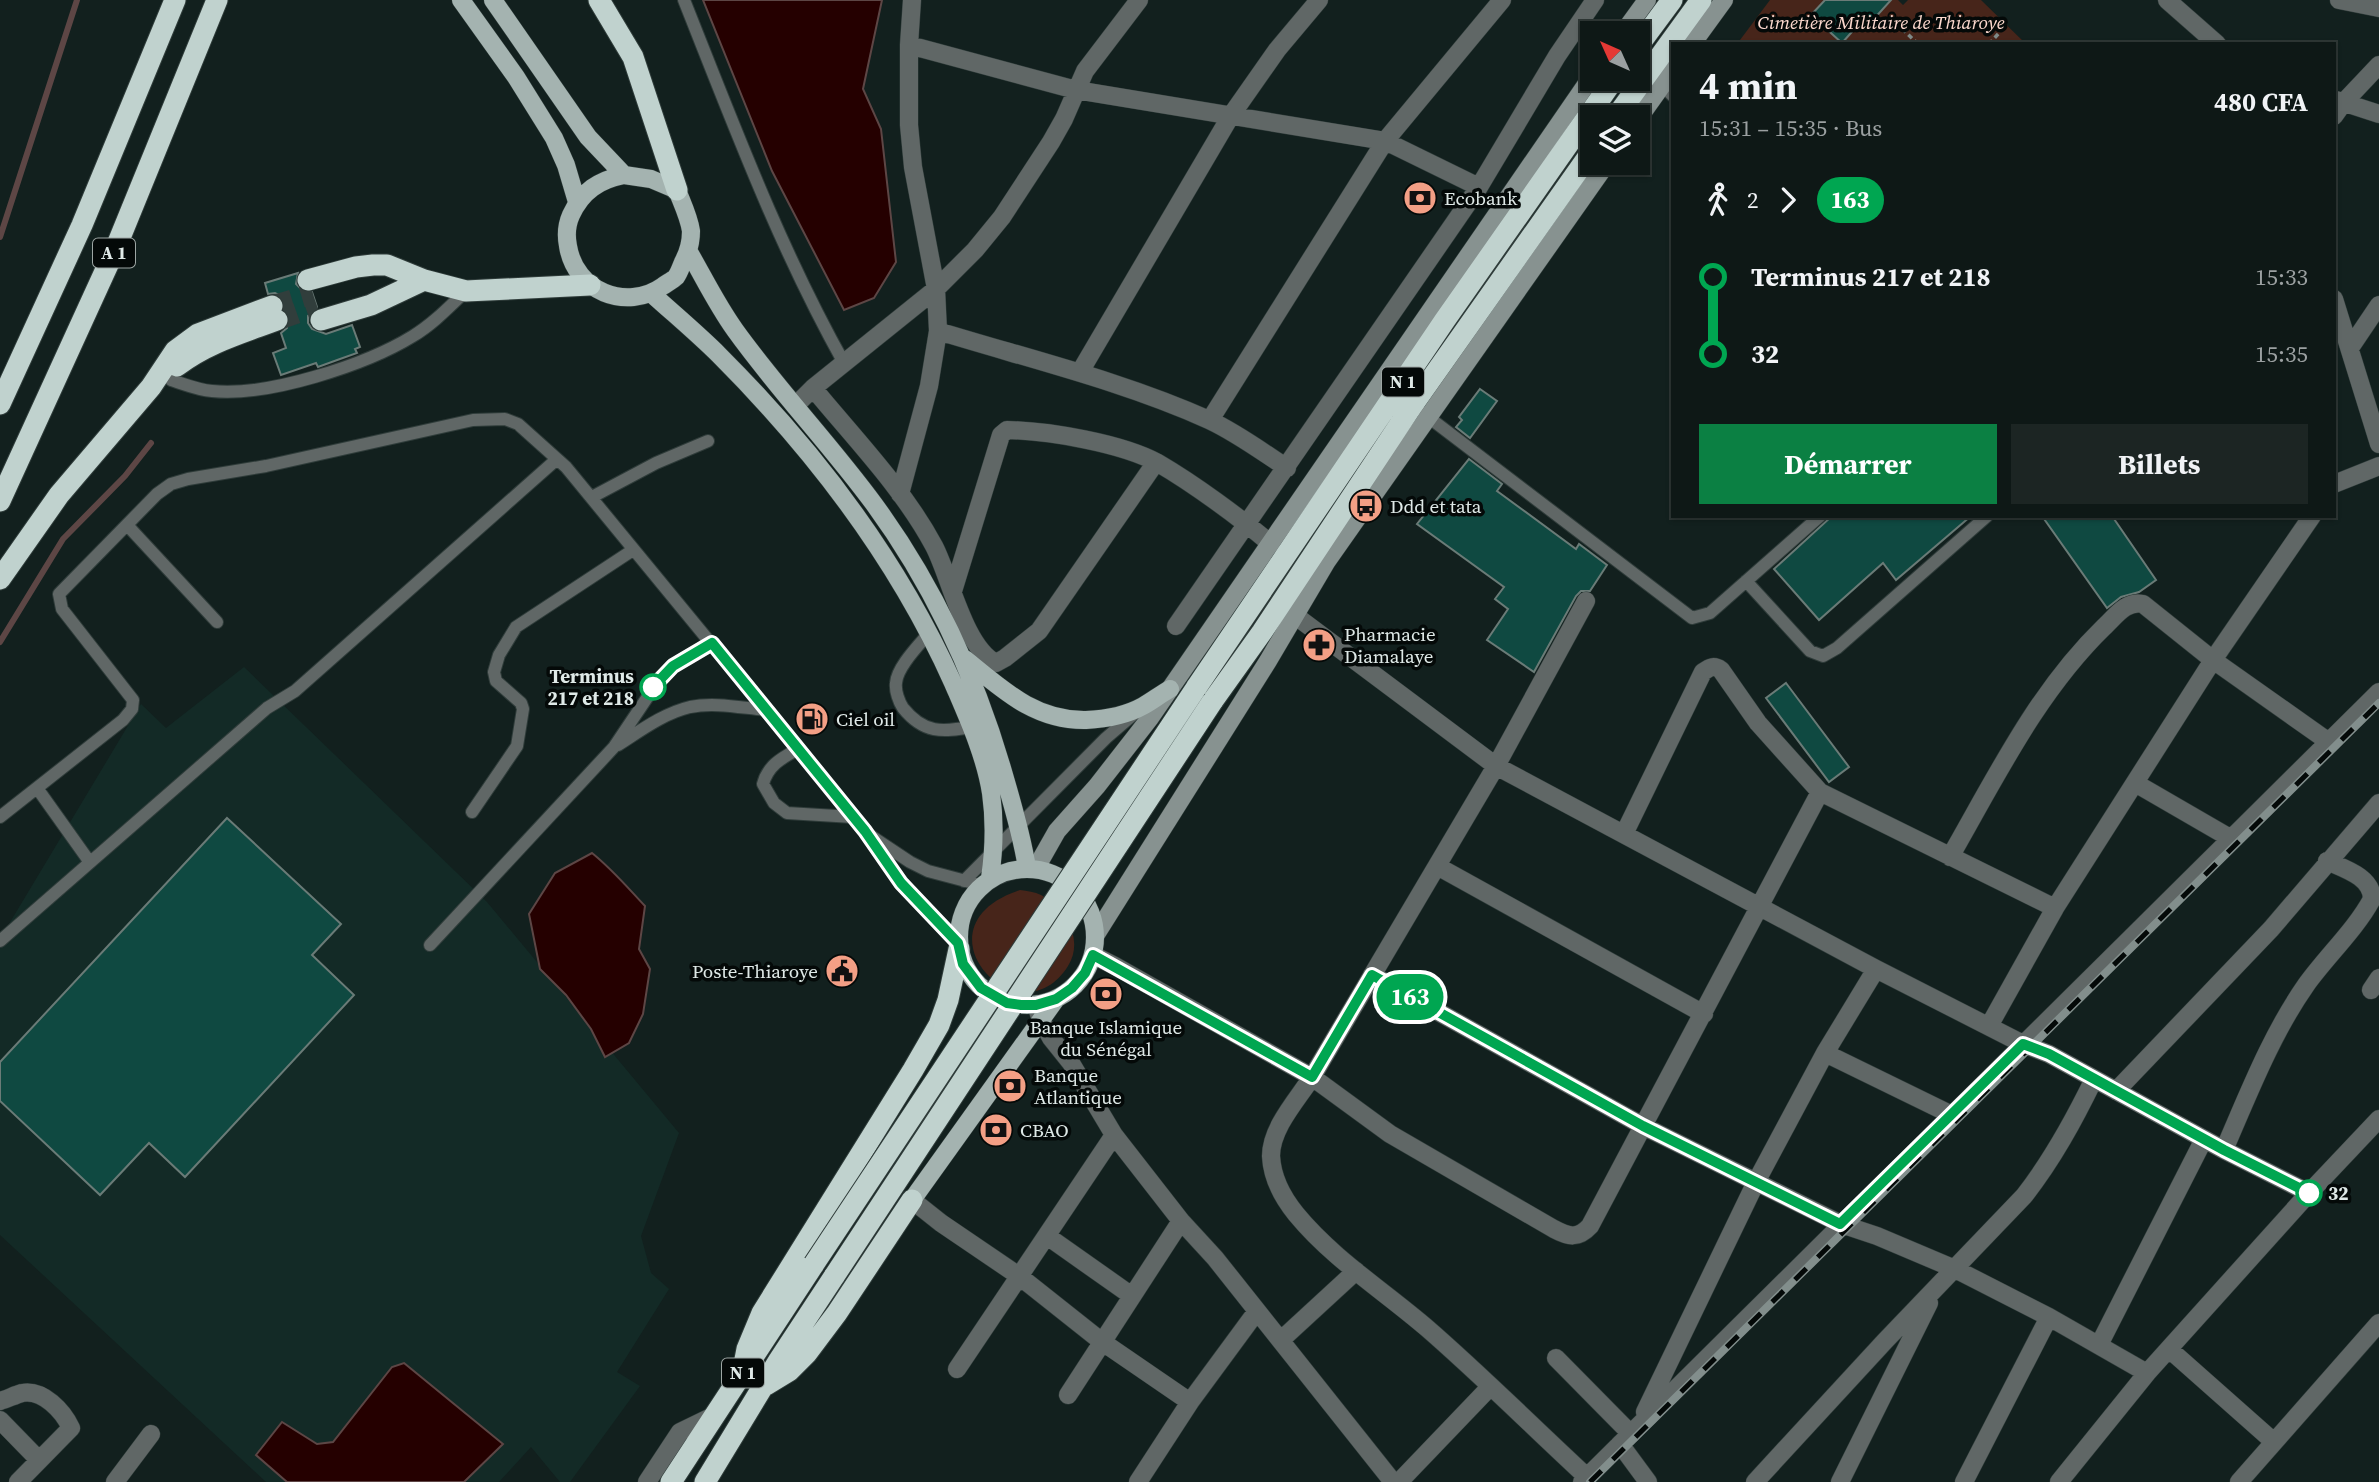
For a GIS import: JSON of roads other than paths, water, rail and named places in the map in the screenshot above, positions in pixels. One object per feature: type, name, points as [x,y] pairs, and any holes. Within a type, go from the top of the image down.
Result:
[{"type":"highway","name":"A 1","points":[[0,404],[82,225],[175,0]]},
{"type":"highway","name":"A 1","points":[[0,501],[117,245],[217,0]]},
{"type":"highway","points":[[599,0],[633,57],[677,190]]},
{"type":"highway","points":[[1650,30],[1672,0]]},
{"type":"highway","points":[[1625,105],[1701,0]]},
{"type":"highway","name":"N 1","points":[[705,1482],[761,1388],[1204,695],[1252,589],[1606,91]]},
{"type":"highway","name":"N 1","points":[[671,1482],[814,1264],[1204,695],[1287,610],[1580,169]]},
{"type":"highway","points":[[424,280],[371,305],[315,300],[356,267],[373,265],[387,265],[424,280],[466,291],[590,285]]},
{"type":"highway","points":[[0,579],[59,495],[161,383],[193,353],[275,313]]},
{"type":"highway","points":[[742,1375],[747,1349],[762,1314],[939,1025],[948,1000],[958,946]]},
{"type":"highway","points":[[761,1388],[789,1371],[807,1353],[837,1313],[912,1200]]},
{"type":"main road","points":[[461,0],[516,77],[554,138],[566,165],[577,202]]},
{"type":"main road","points":[[493,0],[588,137],[624,175]]},
{"type":"main road","points":[[624,175],[651,178],[677,190],[691,231],[689,252],[675,277],[652,294],[631,299],[609,296],[590,285],[577,272],[569,255],[566,237],[569,219],[577,202],[590,188],[606,179],[624,175]]},
{"type":"main road","points":[[689,252],[732,327],[832,449],[899,540],[937,602],[963,656],[991,730],[1032,868]]},
{"type":"main road","points":[[652,294],[719,355],[804,447],[873,539],[929,633],[972,727],[991,795],[993,854],[960,922],[958,946],[963,964],[981,988],[1007,1003],[1038,1012]]},
{"type":"main road","points":[[963,656],[1016,700],[1052,717],[1076,720],[1110,719],[1142,707],[1170,689]]},
{"type":"main road","points":[[912,1200],[1038,1012],[1072,988],[1085,973],[1093,955],[1096,936],[1093,916],[1084,899],[1071,884],[1055,874],[1032,868],[1008,870],[979,881]]},
{"type":"street","points":[[900,494],[929,386],[939,331],[936,289],[909,125],[912,0]]},
{"type":"street","points":[[1080,372],[1230,117],[1277,50],[1320,0]]},
{"type":"street","points":[[1210,420],[1385,141],[1502,0]]},
{"type":"street","points":[[1176,626],[1479,187],[1557,56],[1595,0]]},
{"type":"street","points":[[1632,21],[1647,0]]},
{"type":"street","points":[[1693,42],[1724,0]]},
{"type":"street","points":[[2167,0],[2215,42]]},
{"type":"street","points":[[2339,0],[2379,8]]},
{"type":"street","points":[[795,406],[813,388],[936,289],[975,250],[1002,217],[1051,142],[1065,119],[1076,90],[1131,3]]},
{"type":"street","points":[[909,45],[1076,90],[1385,141],[1479,187]]},
{"type":"street","points":[[2338,106],[2379,65]]},
{"type":"street","points":[[1650,106],[1669,84]]},
{"type":"street","points":[[1032,868],[1057,831],[1116,762],[1170,689],[1252,589],[1271,544],[1582,91]]},
{"type":"street","points":[[2338,106],[2379,114]]},
{"type":"street","points":[[1420,411],[1598,175]]},
{"type":"street","points":[[2336,305],[2379,444]]},
{"type":"street","points":[[2350,348],[2379,305]]},
{"type":"street","points":[[939,331],[1080,372],[1210,420],[1259,448],[1287,468]]},
{"type":"street","points":[[813,388],[900,494],[934,546],[969,632],[987,659],[996,663],[1039,631],[1156,463]]},
{"type":"street","points":[[953,591],[1002,435],[1007,430],[1079,438],[1156,463],[1247,524],[1271,544]]},
{"type":"street","points":[[2336,483],[2379,466]]},
{"type":"street","points":[[1989,1026],[2055,908],[2213,660],[2311,518]]},
{"type":"street","points":[[1586,601],[1496,766],[1280,1127],[1272,1143],[1271,1158],[1276,1179],[1296,1214],[1356,1272],[1428,1329],[1584,1479],[2379,692]]},
{"type":"street","points":[[1950,857],[2020,734],[2049,691],[2079,654],[2128,605],[2143,604],[2213,660],[2329,742]]},
{"type":"street","points":[[1096,936],[1168,823],[1287,610],[1496,766],[1876,969],[2023,1044],[2049,1054],[2224,1150],[2309,1193]]},
{"type":"street","points":[[1624,834],[1703,672],[1709,667],[1716,667],[1721,670],[1758,723],[1820,792],[2055,908]]},
{"type":"street","points":[[2135,783],[2230,838]]},
{"type":"street","points":[[1093,955],[1312,1077],[1390,1134],[1565,1235],[1583,1234],[1590,1226],[1704,1014],[1820,792]]},
{"type":"street","points":[[2116,1091],[2271,929],[2327,861],[2375,815]]},
{"type":"street","points":[[2224,1150],[2255,1078],[2293,1006],[2372,899],[2368,884],[2327,861]]},
{"type":"street","points":[[1437,866],[1704,1014]]},
{"type":"street","points":[[1630,1434],[1756,1182],[1825,1053],[1876,969]]},
{"type":"street","points":[[1372,975],[1643,1126],[1840,1224],[1955,1269],[2049,1317],[2147,1373]]},
{"type":"street","points":[[1038,1012],[1051,1038],[1071,1063],[1114,1135],[1393,1482]]},
{"type":"street","points":[[1825,1053],[1952,1115]]},
{"type":"street","points":[[1755,1482],[2015,1206],[2044,1171],[2094,1079]]},
{"type":"street","points":[[2059,1482],[2147,1373],[2379,1119]]},
{"type":"street","points":[[957,1369],[1114,1135]]},
{"type":"street","points":[[2099,1345],[2204,1139]]},
{"type":"street","points":[[912,1200],[1019,1276],[1101,1341],[1190,1402]]},
{"type":"street","points":[[1068,1395],[1181,1221]]},
{"type":"street","points":[[1047,1236],[1132,1296]]},
{"type":"street","points":[[1281,1340],[1356,1272]]},
{"type":"street","points":[[1840,1482],[1937,1289]]},
{"type":"street","points":[[1138,1482],[1190,1402],[1257,1311]]},
{"type":"street","points":[[1964,1482],[2049,1317]]},
{"type":"street","points":[[2239,1482],[2379,1323]]},
{"type":"street","points":[[2169,1349],[2274,1441]]},
{"type":"street","points":[[1556,1358],[1630,1434],[1648,1482]]},
{"type":"street","points":[[1399,1482],[1490,1387]]},
{"type":"street","points":[[0,1401],[24,1393],[40,1395],[66,1417],[71,1428],[17,1482]]},
{"type":"street","points":[[647,1482],[680,1432],[715,1415]]},
{"type":"street","points":[[0,1420],[38,1459]]},
{"type":"street","points":[[115,1482],[151,1434]]},
{"type":"lane","points":[[684,0],[772,219],[811,304],[844,363]]},
{"type":"lane","points":[[161,383],[215,392],[300,381],[369,358],[412,337],[466,291]]},
{"type":"lane","points":[[1420,411],[1692,618],[1710,613],[1819,518]]},
{"type":"lane","points":[[0,817],[123,720],[132,709],[132,700],[59,604],[59,594],[157,494],[171,484],[221,472],[265,466],[474,421],[505,419],[518,424],[592,497],[865,831],[901,883],[958,946]]},
{"type":"lane","points":[[592,497],[656,463],[708,441]]},
{"type":"lane","points":[[0,941],[267,708],[295,691],[556,459]]},
{"type":"lane","points":[[1746,581],[1810,651],[1823,656],[1837,648],[1985,518]]},
{"type":"lane","points":[[127,525],[217,622]]},
{"type":"lane","points":[[472,812],[517,746],[523,709],[496,681],[494,672],[499,655],[516,626],[633,550]]},
{"type":"lane","points":[[929,633],[906,662],[895,682],[899,702],[913,720],[927,728],[946,731],[972,727]]},
{"type":"lane","points":[[430,944],[614,747],[661,677],[673,666],[712,643]]},
{"type":"lane","points":[[614,747],[654,722],[692,707],[766,710]]},
{"type":"lane","points":[[865,831],[928,871],[979,881],[993,854],[1019,825],[1106,738],[1142,707]]},
{"type":"lane","points":[[798,749],[779,760],[766,773],[763,784],[774,803],[787,813],[853,817]]},
{"type":"lane","points":[[37,788],[89,861]]},
{"type":"waterway","points":[[0,237],[77,0]]},
{"type":"waterway","points":[[0,642],[63,539],[125,476],[151,443]]},
{"type":"tunnel","points":[[272,306],[313,294]]},
{"type":"tunnel","points":[[277,320],[317,306]]},
{"type":"railway","points":[[1590,1482],[2379,703]]},
{"type":"place","name":"Ecobank","points":[[1420,198]]},
{"type":"place","name":"Ddd et tata","points":[[1366,506]]},
{"type":"place","name":"Pharmacie Diamalaye","points":[[1319,645]]},
{"type":"place","name":"Terminus 217 et 218","points":[[653,687]]},
{"type":"place","name":"Ciel oil","points":[[812,719]]},
{"type":"place","name":"Poste-Thiaroye","points":[[842,971]]},
{"type":"place","name":"Banque Islamique du Sénégal","points":[[1106,994]]},
{"type":"place","name":"Banque Atlantique","points":[[1010,1086]]},
{"type":"place","name":"CBAO","points":[[996,1130]]},
{"type":"place","name":"32","points":[[2309,1193]]},
{"type":"park label","name":"Cimetière Militaire de Thiaroye","points":[[1881,22]]}]
